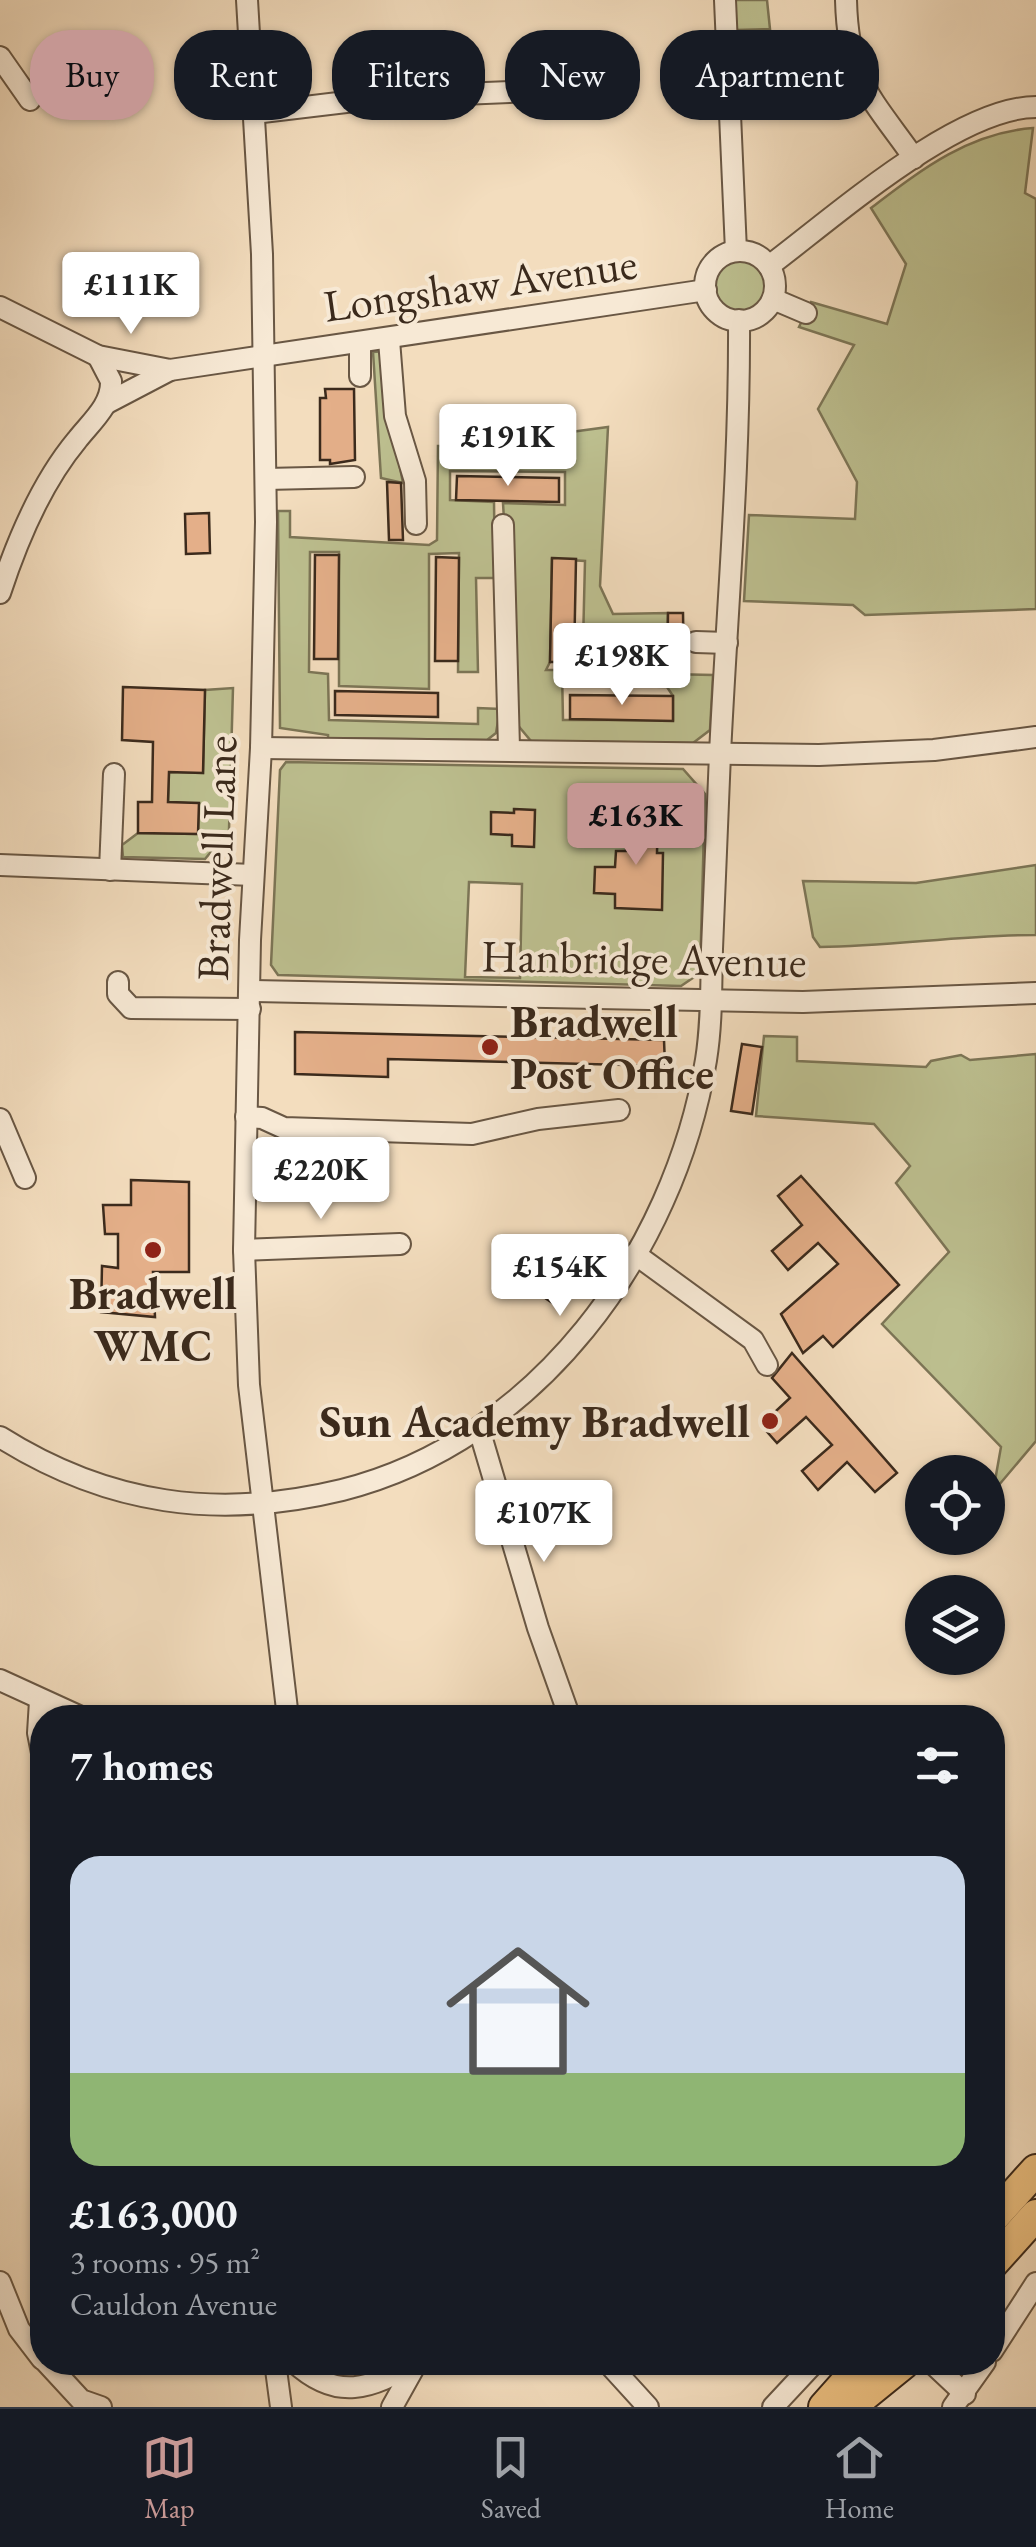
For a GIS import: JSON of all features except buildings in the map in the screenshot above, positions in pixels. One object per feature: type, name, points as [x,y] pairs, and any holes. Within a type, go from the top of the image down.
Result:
[{"type":"highway","points":[[1005,2205],[1036,2170]]},
{"type":"highway","points":[[1005,2250],[1036,2216]]},
{"type":"highway","points":[[824,2407],[852,2375]]},
{"type":"highway","points":[[850,2407],[889,2375]]},
{"type":"highway","points":[[867,2407],[894,2375]]},
{"type":"street","name":"Bradwell Lane","points":[[247,0],[249,30]]},
{"type":"street","points":[[725,0],[736,251]]},
{"type":"street","points":[[846,0],[847,44],[855,74],[914,158]]},
{"type":"street","points":[[0,57],[30,100]]},
{"type":"street","points":[[312,106],[388,97],[505,92]]},
{"type":"street","points":[[769,266],[950,135],[998,116],[1036,107]]},
{"type":"street","name":"Bradwell Lane","points":[[254,120],[265,356],[266,480],[244,1250],[248,1385],[286,1705]]},
{"type":"street","points":[[736,251],[757,255],[769,266],[776,286],[772,299],[758,316],[739,320],[720,314],[706,290],[711,267],[718,258],[736,251]]},
{"type":"street","name":"Longshaw Avenue","points":[[170,370],[706,290]]},
{"type":"street","points":[[772,299],[806,313]]},
{"type":"street","points":[[0,307],[98,356],[170,370]]},
{"type":"street","points":[[0,1437],[78,1480],[132,1496],[207,1506],[300,1500],[376,1481],[433,1456],[511,1408],[573,1344],[618,1285],[636,1254],[691,1128],[706,1062],[739,320]]},
{"type":"street","points":[[389,340],[395,416],[415,481],[416,524]]},
{"type":"street","points":[[360,344],[360,376]]},
{"type":"street","points":[[0,593],[10,562],[52,477],[107,403],[112,381],[98,356]]},
{"type":"street","points":[[107,403],[170,370]]},
{"type":"street","points":[[266,480],[354,477]]},
{"type":"street","points":[[503,525],[510,748]]},
{"type":"street","points":[[696,642],[727,643]]},
{"type":"street","points":[[261,748],[510,748],[720,754],[934,750],[1036,737]]},
{"type":"street","points":[[110,870],[114,774]]},
{"type":"street","points":[[0,865],[253,874]]},
{"type":"street","name":"Hanbridge Avenue","points":[[118,982],[118,994],[131,1008],[490,988],[802,1002],[1036,993]]},
{"type":"street","points":[[246,1117],[262,1118],[284,1128],[472,1134],[538,1119],[618,1110]]},
{"type":"street","points":[[0,1118],[24,1178]]},
{"type":"street","points":[[244,1250],[400,1244]]},
{"type":"street","points":[[636,1254],[752,1340],[767,1365]]},
{"type":"street","points":[[479,1429],[538,1628],[565,1705]]},
{"type":"street","points":[[0,1680],[50,1705]]},
{"type":"street","points":[[40,1701],[40,1705]]},
{"type":"street","points":[[0,2282],[18,2330],[30,2344]]},
{"type":"street","points":[[1005,2331],[1036,2283]]},
{"type":"street","points":[[57,2375],[81,2400],[101,2407]]},
{"type":"street","points":[[277,2375],[281,2407]]},
{"type":"street","points":[[311,2375],[340,2388],[366,2388],[391,2375]]},
{"type":"street","points":[[392,2407],[409,2375]]},
{"type":"street","points":[[618,2375],[648,2407]]},
{"type":"street","points":[[774,2407],[803,2375]]},
{"type":"street","points":[[941,2375],[959,2400],[976,2375]]},
{"type":"green space","points":[[734,0],[767,0],[770,29],[737,30]]},
{"type":"green space","points":[[1033,128],[1025,193],[1036,199],[1036,609],[865,615],[853,605],[744,601],[749,515],[855,519],[857,482],[818,409],[854,345],[799,327],[811,302],[887,324],[906,264],[871,208],[927,167],[966,145]]},
{"type":"green space","points":[[741,260],[759,268],[767,286],[759,304],[741,312],[723,304],[715,286],[723,268]]},
{"type":"green space","points":[[386,351],[391,422],[403,483],[381,478],[373,352]]},
{"type":"green space","points":[[608,427],[600,586],[613,614],[668,613],[667,674],[713,675],[710,730],[693,743],[531,741],[516,723],[503,503],[565,505],[565,472],[450,471],[450,500],[494,502],[495,578],[476,578],[478,672],[458,672],[459,553],[429,554],[429,689],[339,686],[339,552],[310,552],[309,672],[328,674],[329,720],[478,724],[478,708],[500,709],[496,733],[487,740],[328,738],[280,728],[278,511],[290,511],[290,537],[429,545],[437,540],[438,446],[467,446]],"holes":[[[552,559],[585,561],[582,685],[667,687],[673,696],[673,720],[563,720],[562,670],[546,670],[550,662]]]},
{"type":"green space","points":[[233,688],[229,830],[205,859],[123,857],[122,845],[138,833],[198,834],[199,804],[168,802],[169,772],[203,773],[205,690]]},
{"type":"green space","points":[[286,762],[683,769],[705,794],[700,973],[681,986],[278,975],[271,965],[280,770]],"holes":[[[469,882],[522,884],[520,978],[465,977]]]},
{"type":"green space","points":[[1036,865],[1036,935],[820,947],[813,937],[803,881],[916,883]]},
{"type":"green space","points":[[764,1036],[797,1037],[797,1061],[926,1067],[931,1061],[961,1055],[970,1060],[1036,1054],[1036,1441],[1005,1478],[1001,1447],[882,1324],[949,1252],[896,1183],[910,1166],[874,1124],[756,1116]]},
{"type":"place","name":"Bradwell Post Office","points":[[490,1047]]},
{"type":"place","name":"Bradwell WMC","points":[[153,1250]]},
{"type":"place","name":"Sun Academy Bradwell","points":[[770,1421]]}]
